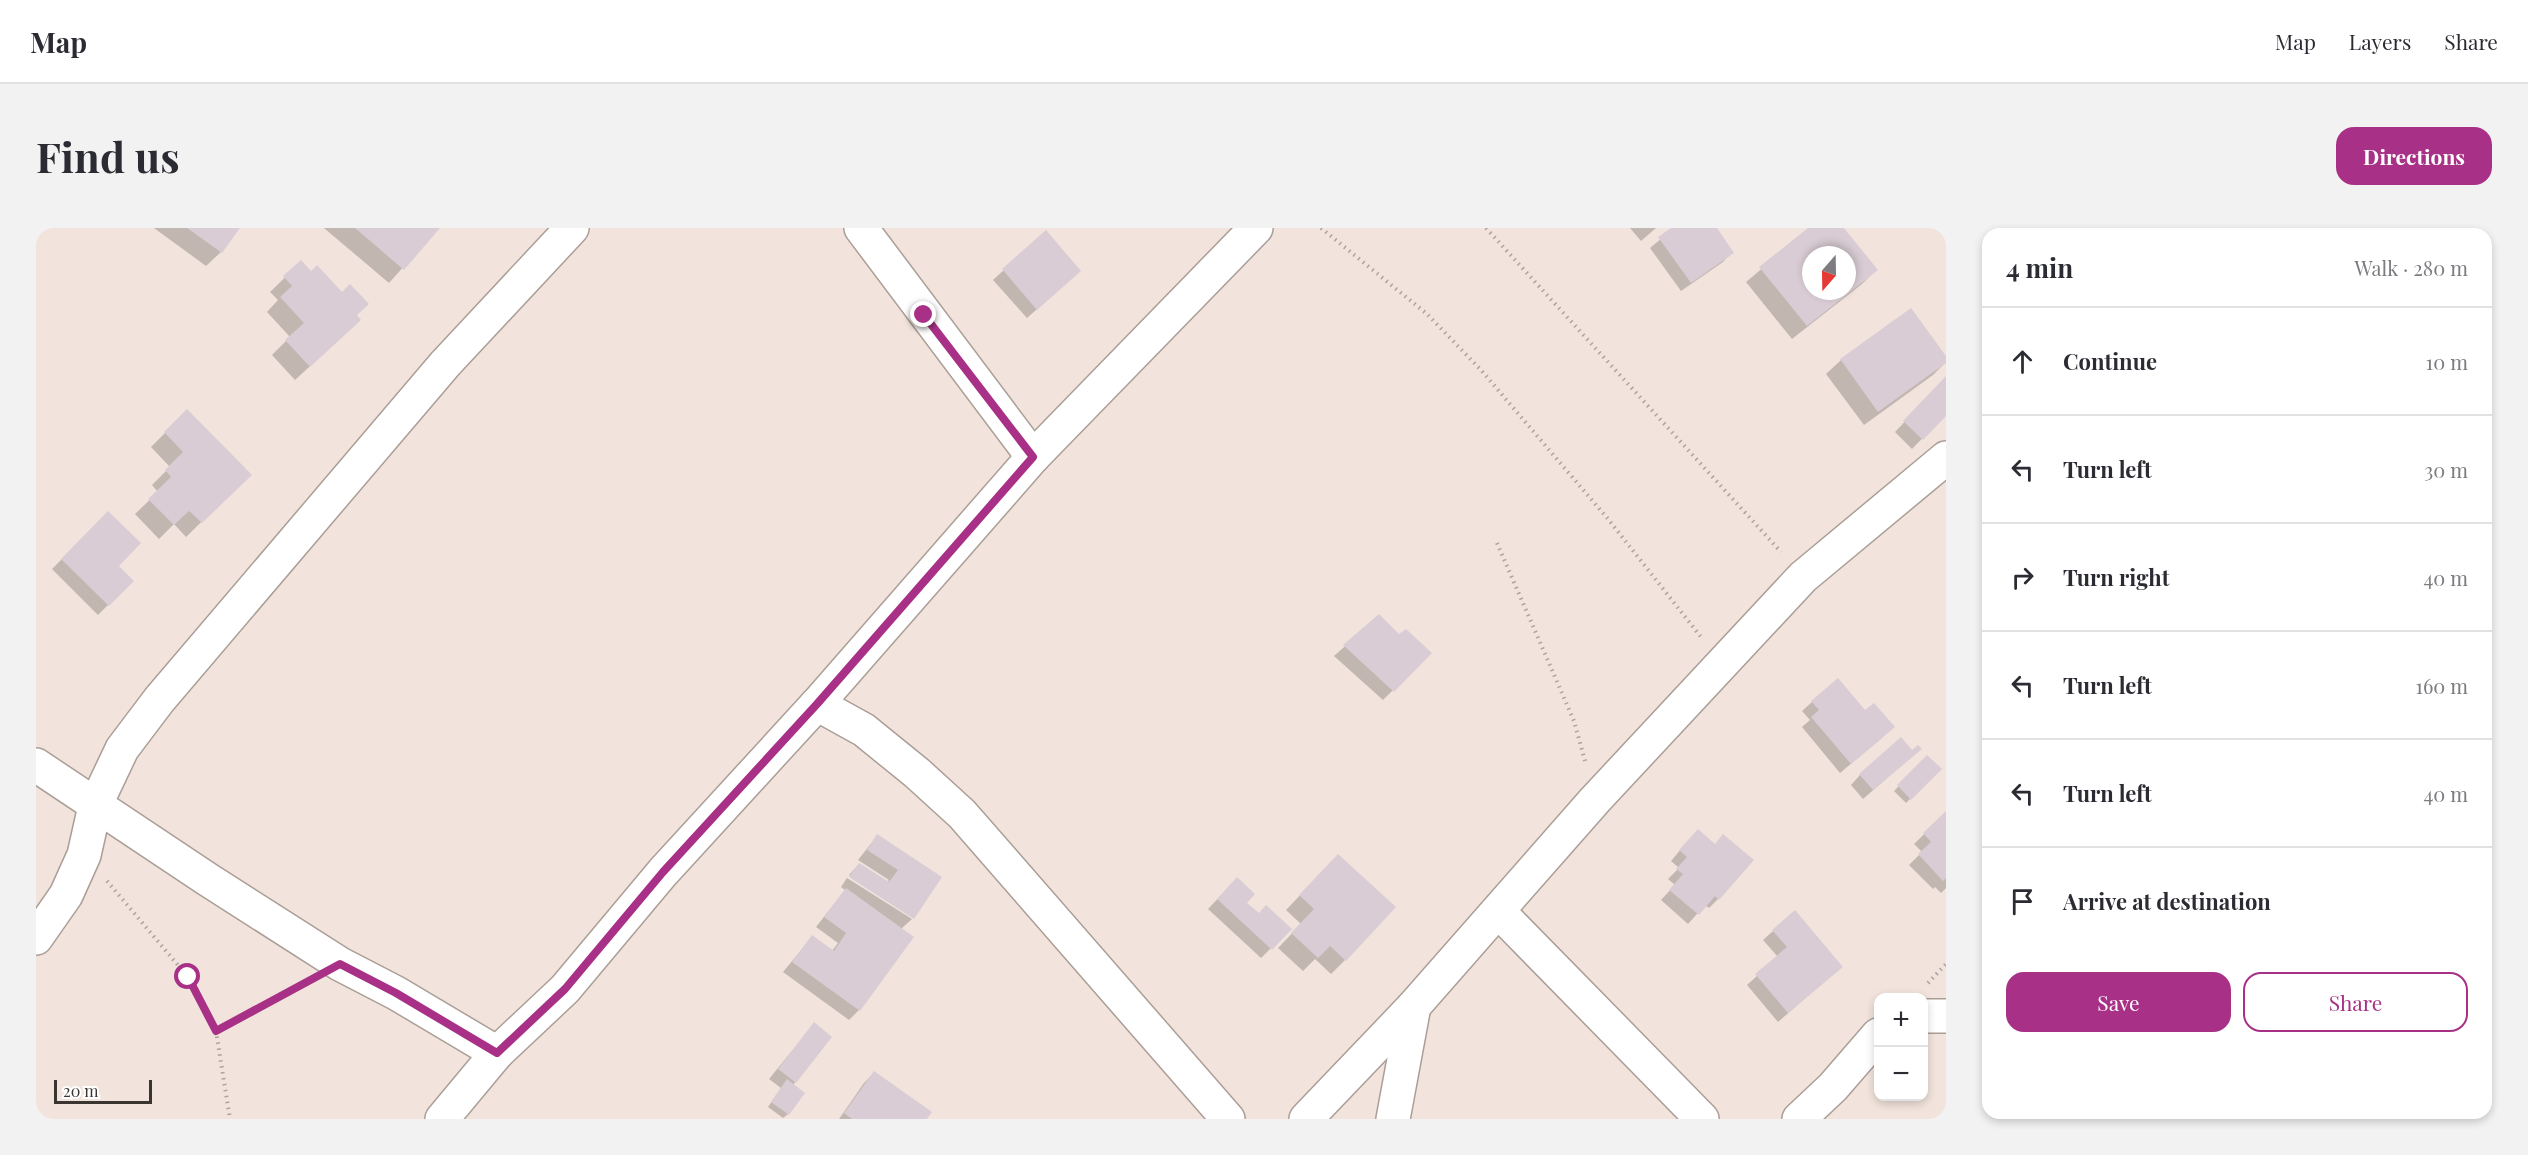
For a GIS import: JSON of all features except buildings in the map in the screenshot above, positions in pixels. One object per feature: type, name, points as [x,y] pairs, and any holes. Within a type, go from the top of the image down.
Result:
[{"type":"street","points":[[36,938],[66,896],[84,855],[95,806],[122,749],[159,700],[444,364],[572,228]]},
{"type":"street","points":[[861,228],[1033,457]]},
{"type":"street","points":[[442,1119],[497,1053],[565,989],[663,872],[817,704],[1033,457],[1256,228]]},
{"type":"street","points":[[1306,1119],[1414,1006],[1595,800],[1803,577],[1946,458]]},
{"type":"street","points":[[817,704],[864,730],[917,773],[962,814],[1228,1119]]},
{"type":"street","points":[[36,765],[95,806],[340,964],[396,993],[497,1053]]},
{"type":"street","points":[[1498,911],[1702,1119]]},
{"type":"street","points":[[1393,1119],[1414,1006]]},
{"type":"street","points":[[1928,1016],[1946,1016]]},
{"type":"street","points":[[1799,1119],[1833,1087],[1874,1040]]},
{"type":"path","points":[[1321,228],[1427,314],[1481,370],[1608,519],[1721,663]]},
{"type":"path","points":[[1486,228],[1803,577]]},
{"type":"path","points":[[1497,543],[1574,721],[1595,800]]},
{"type":"path","points":[[84,855],[188,977],[216,1031],[230,1119]]},
{"type":"path","points":[[216,1031],[340,964]]},
{"type":"route","points":[[188,977],[216,1031],[340,964],[396,993],[497,1053],[565,989],[663,872],[817,704],[1033,457],[924,315]]}]
